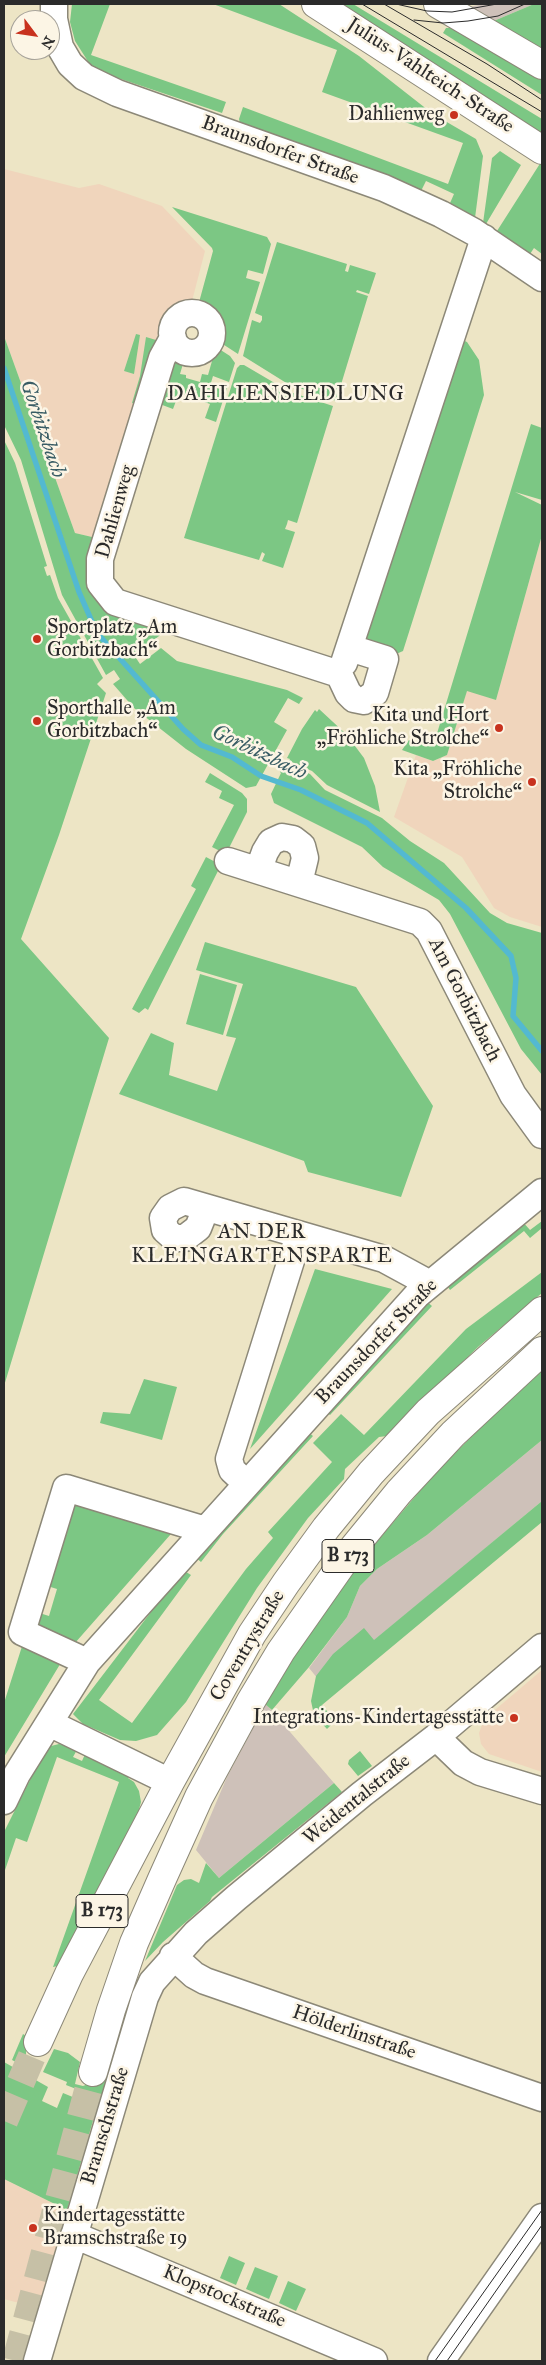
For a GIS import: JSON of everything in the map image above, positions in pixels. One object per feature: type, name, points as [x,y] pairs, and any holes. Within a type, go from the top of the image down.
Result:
[{"type":"main road","name":"Julius-Vahlteich-Straße","points":[[316,4],[542,150]]},
{"type":"main road","points":[[438,4],[542,65]]},
{"type":"main road","name":"Coventrystraße","points":[[38,2042],[69,1974],[170,1782],[252,1634],[326,1528],[371,1473],[428,1412],[542,1311]]},
{"type":"main road","name":"Coventrystraße","points":[[93,2072],[111,2010],[134,1944],[199,1797],[251,1700],[281,1651],[354,1547],[399,1492],[453,1434],[542,1350]]},
{"type":"main road","points":[[170,1782],[199,1797]]},
{"type":"street","name":"Braunsdorfer Straße","points":[[54,4],[54,20],[60,47],[70,64],[84,77],[117,92],[384,188],[441,214],[484,238],[542,278]]},
{"type":"street","points":[[350,648],[385,659],[375,693],[364,701],[354,699],[348,693],[339,674],[350,648],[484,238]]},
{"type":"street","name":"Dahlienweg","points":[[173,338],[162,358],[100,559],[100,583],[115,602],[339,674]]},
{"type":"street","points":[[262,872],[265,852],[272,842],[282,837],[292,839],[302,846],[305,858],[299,883]]},
{"type":"street","name":"Am Gorbitzbach","points":[[228,861],[420,922],[429,931],[513,1094],[542,1135]]},
{"type":"street","name":"Braunsdorfer Straße","points":[[4,1802],[17,1774],[87,1662],[416,1295],[542,1192]]},
{"type":"street","points":[[206,1208],[384,1260],[430,1284]]},
{"type":"street","points":[[246,1483],[232,1470],[229,1459],[299,1235]]},
{"type":"street","points":[[87,1662],[22,1632],[66,1488],[205,1530]]},
{"type":"street","name":"Weidentalstraße","points":[[173,1956],[236,1898],[362,1794],[436,1737],[542,1647]]},
{"type":"street","points":[[49,1723],[170,1782]]},
{"type":"street","points":[[436,1737],[463,1763],[480,1772],[542,1791]]},
{"type":"street","name":"Hölderlinstraße","points":[[173,1956],[194,1975],[205,1981],[542,2098]]},
{"type":"street","name":"Bramschstraße","points":[[37,2361],[145,1997],[152,1982],[173,1956]]},
{"type":"street","points":[[441,2361],[542,2217]]},
{"type":"street","name":"Klopstockstraße","points":[[74,2234],[374,2361]]},
{"type":"shaded area","points":[[483,4],[534,4],[489,23],[464,8]]},
{"type":"shaded area","points":[[4,169],[79,188],[99,184],[162,206],[205,251],[192,301],[186,300],[171,307],[163,317],[97,535],[92,537],[75,533],[4,336]]},
{"type":"shaded area","name":"Kita und Hort „Fröhliche Strolche“","points":[[542,535],[542,927],[510,917],[494,908],[462,857],[394,817],[416,755],[433,761],[447,755],[467,690],[496,700]]},
{"type":"shaded area","points":[[542,1440],[542,1501],[375,1640],[332,1696],[309,1668],[347,1617],[360,1586],[377,1569],[427,1535]]},
{"type":"shaded area","name":"Integrations-Kindertagesstätte","points":[[542,1670],[542,1772],[489,1754],[481,1744],[479,1733],[483,1722],[489,1715]]},
{"type":"shaded area","points":[[266,1704],[334,1783],[219,1878],[196,1850],[227,1777]]},
{"type":"shaded area","name":"Kindertagesstätte Bramschstraße 19","points":[[4,2179],[67,2210],[38,2308],[4,2299]]},
{"type":"green space","points":[[72,4],[110,4],[91,55],[226,102],[222,113],[100,72],[89,63],[75,41],[70,22]]},
{"type":"green space","points":[[213,4],[279,4],[359,56],[433,114],[476,139],[483,156],[475,218],[447,210],[454,194],[426,181],[418,197],[241,129],[239,119],[243,107],[448,184],[463,143],[322,92],[337,50]]},
{"type":"green space","points":[[337,4],[353,4],[542,119],[542,137]]},
{"type":"green space","points":[[534,4],[542,4],[542,54],[489,23]]},
{"type":"green space","points":[[446,28],[457,28],[542,77],[542,95],[443,33]]},
{"type":"green space","points":[[500,151],[521,165],[486,224],[483,223],[492,158]]},
{"type":"green space","points":[[541,162],[542,254],[534,248],[526,260],[505,247],[509,239],[497,231]]},
{"type":"green space","points":[[172,207],[267,237],[271,244],[263,274],[248,270],[246,278],[260,282],[238,354],[218,341],[219,332],[215,321],[198,306],[213,251],[212,248]]},
{"type":"green space","points":[[277,242],[347,264],[345,271],[348,272],[350,265],[376,273],[369,294],[357,290],[356,292],[368,296],[336,401],[288,384],[243,356],[252,320],[260,323],[262,320],[262,316],[255,313]]},
{"type":"green space","points":[[136,334],[140,335],[134,374],[124,371]]},
{"type":"green space","points":[[452,335],[467,342],[479,360],[484,395],[403,651],[385,659],[350,648]]},
{"type":"green space","points":[[4,336],[75,533],[92,537],[97,535],[95,584],[167,624],[163,633],[134,655],[140,664],[161,648],[177,661],[287,690],[303,698],[299,704],[288,698],[274,722],[287,730],[256,786],[246,788],[186,749],[134,708],[113,684],[120,679],[114,670],[106,675],[62,595],[21,460],[4,425]]},
{"type":"green space","points":[[146,337],[156,340],[136,404],[132,403],[140,376]]},
{"type":"green space","points":[[216,347],[230,356],[235,363],[229,382],[213,376],[210,386],[220,389],[221,383],[228,385],[216,422],[205,418],[210,404],[179,393],[173,409],[157,403],[172,356],[185,357],[180,374],[200,382],[202,374],[208,375]]},
{"type":"green space","points":[[240,365],[244,365],[290,392],[333,406],[297,523],[288,520],[285,529],[295,532],[283,568],[262,561],[265,554],[262,552],[259,560],[184,538],[237,368]]},
{"type":"green space","points":[[531,424],[542,428],[542,500],[515,492],[542,505],[542,535],[496,700],[467,691],[447,755],[433,761],[402,750],[409,740],[422,744],[435,740]]},
{"type":"green space","points":[[4,440],[15,463],[47,566],[44,567],[47,576],[50,575],[58,598],[103,678],[97,684],[106,693],[59,835],[21,939],[109,1038],[4,1386]]},
{"type":"green space","points":[[319,709],[346,734],[364,758],[375,786],[380,812],[327,785],[312,771],[289,761],[290,759],[287,758],[302,729],[315,710],[317,712]]},
{"type":"green space","points":[[287,764],[310,774],[325,790],[382,818],[410,841],[444,863],[490,913],[507,923],[542,933],[542,1075],[521,1049],[450,914],[439,900],[383,867],[362,847],[274,803],[271,794],[281,773],[282,766],[285,767]]},
{"type":"green space","points":[[210,773],[242,793],[247,799],[247,812],[226,854],[212,847],[234,805],[219,798],[222,791],[205,782]]},
{"type":"green space","points":[[206,857],[221,865],[148,1010],[145,1008],[139,1013],[132,1009],[196,889],[191,886]]},
{"type":"green space","points":[[205,942],[356,987],[433,1106],[401,1197],[308,1172],[304,1161],[119,1094],[151,1033],[174,1043],[169,1075],[217,1091],[236,1038],[226,1036],[243,984],[196,970]]},
{"type":"green space","points":[[200,974],[237,985],[223,1035],[186,1024]]},
{"type":"green space","points":[[522,1221],[530,1230],[542,1221],[542,1228],[530,1238],[524,1231],[450,1290],[445,1283]]},
{"type":"green space","points":[[315,1269],[392,1289],[250,1449]]},
{"type":"green space","points":[[542,1272],[542,1293],[478,1347],[387,1436],[379,1437],[345,1469],[344,1479],[308,1518],[257,1588],[186,1702],[157,1735],[136,1741],[120,1740],[83,1724],[73,1714],[183,1570],[191,1575],[99,1700],[132,1723],[246,1569],[273,1538],[268,1532],[332,1462],[313,1443],[341,1414],[364,1435],[466,1329]]},
{"type":"green space","points":[[425,1300],[432,1306],[330,1415],[324,1410]]},
{"type":"green space","points":[[542,1367],[542,1440],[427,1535],[377,1569],[360,1586],[347,1617],[309,1667],[272,1710],[265,1704],[244,1744],[242,1743],[282,1672],[353,1570],[435,1473]]},
{"type":"green space","points":[[144,1379],[177,1387],[162,1440],[100,1423],[103,1412],[130,1414]]},
{"type":"green space","points":[[306,1430],[313,1436],[223,1534],[201,1562],[194,1556]]},
{"type":"green space","points":[[69,1492],[178,1526],[75,1643],[28,1628],[33,1611],[49,1616],[57,1589],[41,1584]]},
{"type":"green space","points":[[542,1501],[542,1522],[322,1705],[335,1721],[327,1729],[314,1715],[311,1701],[316,1676],[333,1654],[364,1628],[374,1640]]},
{"type":"green space","points":[[24,1640],[65,1656],[4,1757],[4,1703]]},
{"type":"green space","points":[[59,1744],[78,1748],[73,1757],[82,1761],[86,1752],[131,1773],[128,1778],[134,1782],[139,1791],[141,1802],[137,1817],[58,1966],[53,1967],[119,1782],[57,1757],[27,1842],[16,1838],[4,1873],[4,1832],[44,1752],[51,1746]]},
{"type":"green space","points":[[360,1751],[372,1766],[358,1776],[348,1764],[349,1760]]},
{"type":"green space","points":[[334,1783],[342,1792],[212,1897],[210,1901],[163,1942],[145,1961],[177,1885],[184,1880],[191,1879],[199,1883],[206,1863],[219,1878]]},
{"type":"green space","points":[[131,1998],[135,1999],[104,2100],[66,2085],[67,2082],[43,2072],[54,2049],[68,2053],[80,2062],[75,2084],[83,2086],[91,2083],[111,2060]]},
{"type":"green space","points":[[23,2034],[26,2036],[26,2055],[30,2063],[40,2070],[38,2073],[12,2060]]},
{"type":"green space","points":[[4,2062],[48,2087],[42,2101],[57,2108],[63,2093],[97,2107],[67,2210],[4,2179]]},
{"type":"green space","points":[[229,2256],[245,2263],[236,2285],[220,2278]]},
{"type":"green space","points":[[255,2267],[278,2276],[269,2299],[246,2289]]},
{"type":"green space","points":[[288,2281],[306,2289],[296,2311],[279,2303]]},
{"type":"waterway","name":"Gorbitzbach","points":[[4,368],[79,592],[97,633],[183,729],[201,745],[232,757],[261,776],[301,790],[367,823],[466,908],[511,956],[516,978],[513,1016],[542,1051]]},
{"type":"tunnel","points":[[4,2121],[38,2042]]},
{"type":"tunnel","points":[[16,2361],[93,2072]]},
{"type":"tram line","points":[[362,4],[542,112]]},
{"type":"tram line","points":[[384,4],[487,64],[542,100]]},
{"type":"tram line","points":[[396,4],[427,11],[452,12],[497,4]]},
{"type":"tram line","points":[[414,20],[443,23],[468,21],[498,16],[525,4]]},
{"type":"tram line","points":[[435,2361],[542,2210]]},
{"type":"tram line","points":[[447,2361],[542,2225]]},
{"type":"place","name":"Dahlienweg","points":[[454,115]]},
{"type":"place","name":"Sportplatz „Am Gorbitzbach“","points":[[37,639]]},
{"type":"place","name":"Sporthalle „Am Gorbitzbach“","points":[[37,721]]},
{"type":"place","name":"Kita und Hort „Fröhliche Strolche“","points":[[499,728]]},
{"type":"place","name":"Kita „Fröhliche Strolche“","points":[[532,782]]},
{"type":"place","name":"Integrations-Kindertagesstätte","points":[[514,1718]]},
{"type":"place","name":"Kindertagesstätte Bramschstraße 19","points":[[33,2228]]},
{"type":"district","name":"DAHLIENSIEDLUNG","points":[[286,395]]},
{"type":"district","name":"AN DER KLEINGARTENSPARTE","points":[[262,1245]]}]
